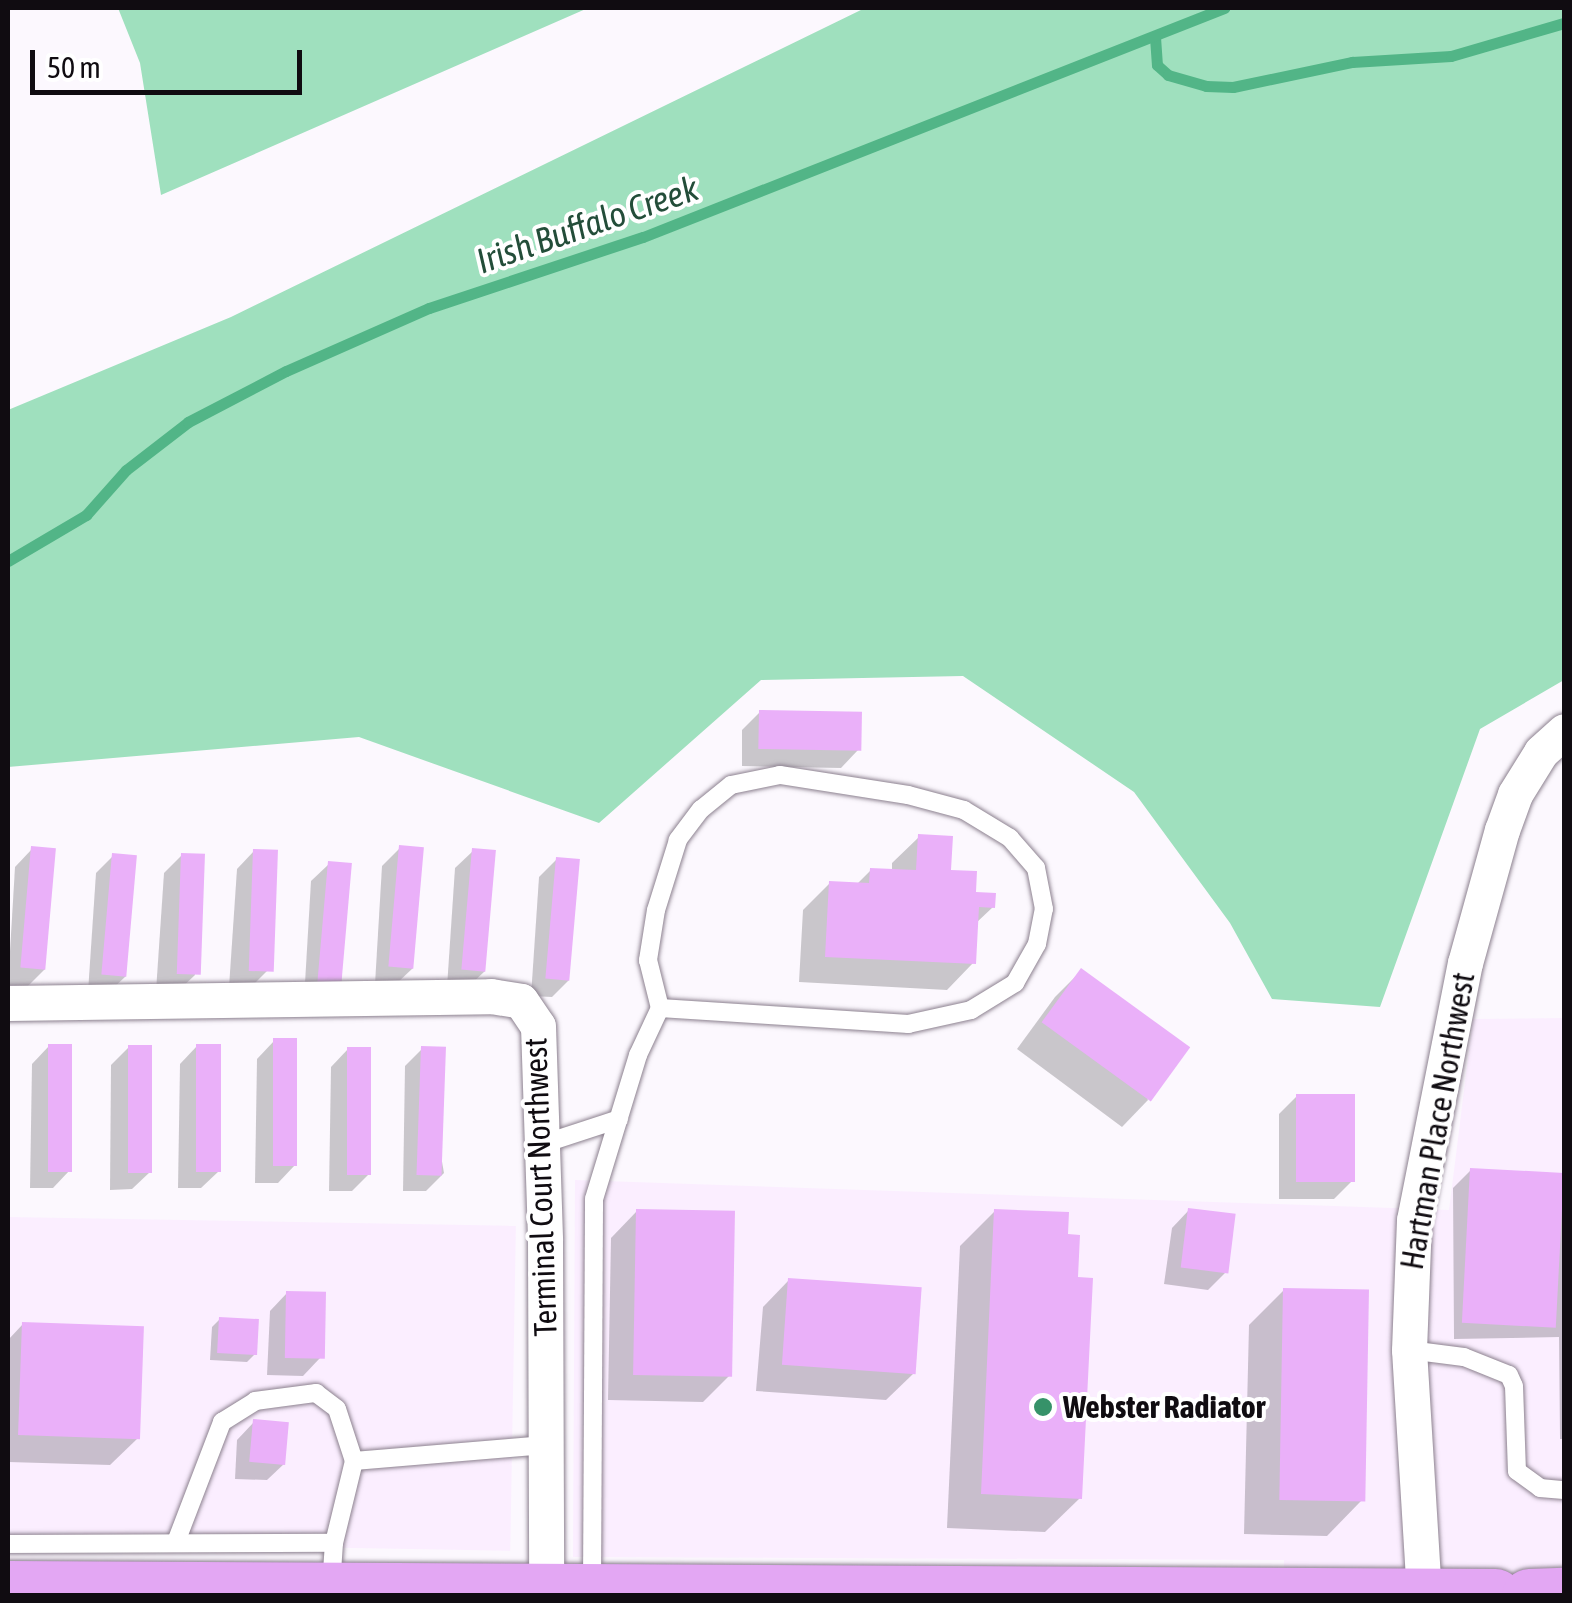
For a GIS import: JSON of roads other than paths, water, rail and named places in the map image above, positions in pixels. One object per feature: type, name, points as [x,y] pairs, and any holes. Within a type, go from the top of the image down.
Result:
[{"type":"highway","points":[[8,1588],[153,1570],[332,1566],[569,1593],[1495,1596]]},
{"type":"highway","points":[[1529,1596],[1564,1595]]},
{"type":"street","name":"Hartman Place Northwest","points":[[1424,1595],[1409,1350],[1414,1220],[1465,963],[1515,794],[1541,752],[1564,731]]},
{"type":"street","name":"Terminal Court Northwest","points":[[8,1002],[491,996],[521,1001],[538,1026],[545,1446],[569,1593]]},
{"type":"lane","points":[[569,1593],[594,1199],[638,1056],[660,1008],[648,960],[656,910],[678,840],[701,809],[732,785],[780,776],[927,800],[964,810],[1010,838],[1036,868],[1044,908],[1037,944],[1015,983],[972,1010],[908,1024],[660,1008]]},
{"type":"lane","points":[[542,1144],[618,1119]]},
{"type":"lane","points":[[1409,1350],[1464,1357],[1509,1375],[1514,1386],[1517,1471],[1540,1488],[1564,1490]]},
{"type":"lane","points":[[8,1544],[153,1570],[222,1422],[238,1408],[270,1398],[316,1393],[338,1409],[354,1461],[332,1566]]},
{"type":"lane","points":[[354,1461],[545,1446]]},
{"type":"waterway","name":"Irish Buffalo Creek","points":[[8,561],[86,515],[126,470],[188,422],[286,371],[429,308],[643,237],[1224,8]]},
{"type":"waterway","points":[[1155,37],[1157,65],[1168,75],[1206,86],[1233,87],[1352,62],[1451,56],[1564,23]]},
{"type":"place","name":"Webster Radiator","points":[[1043,1407]]}]
